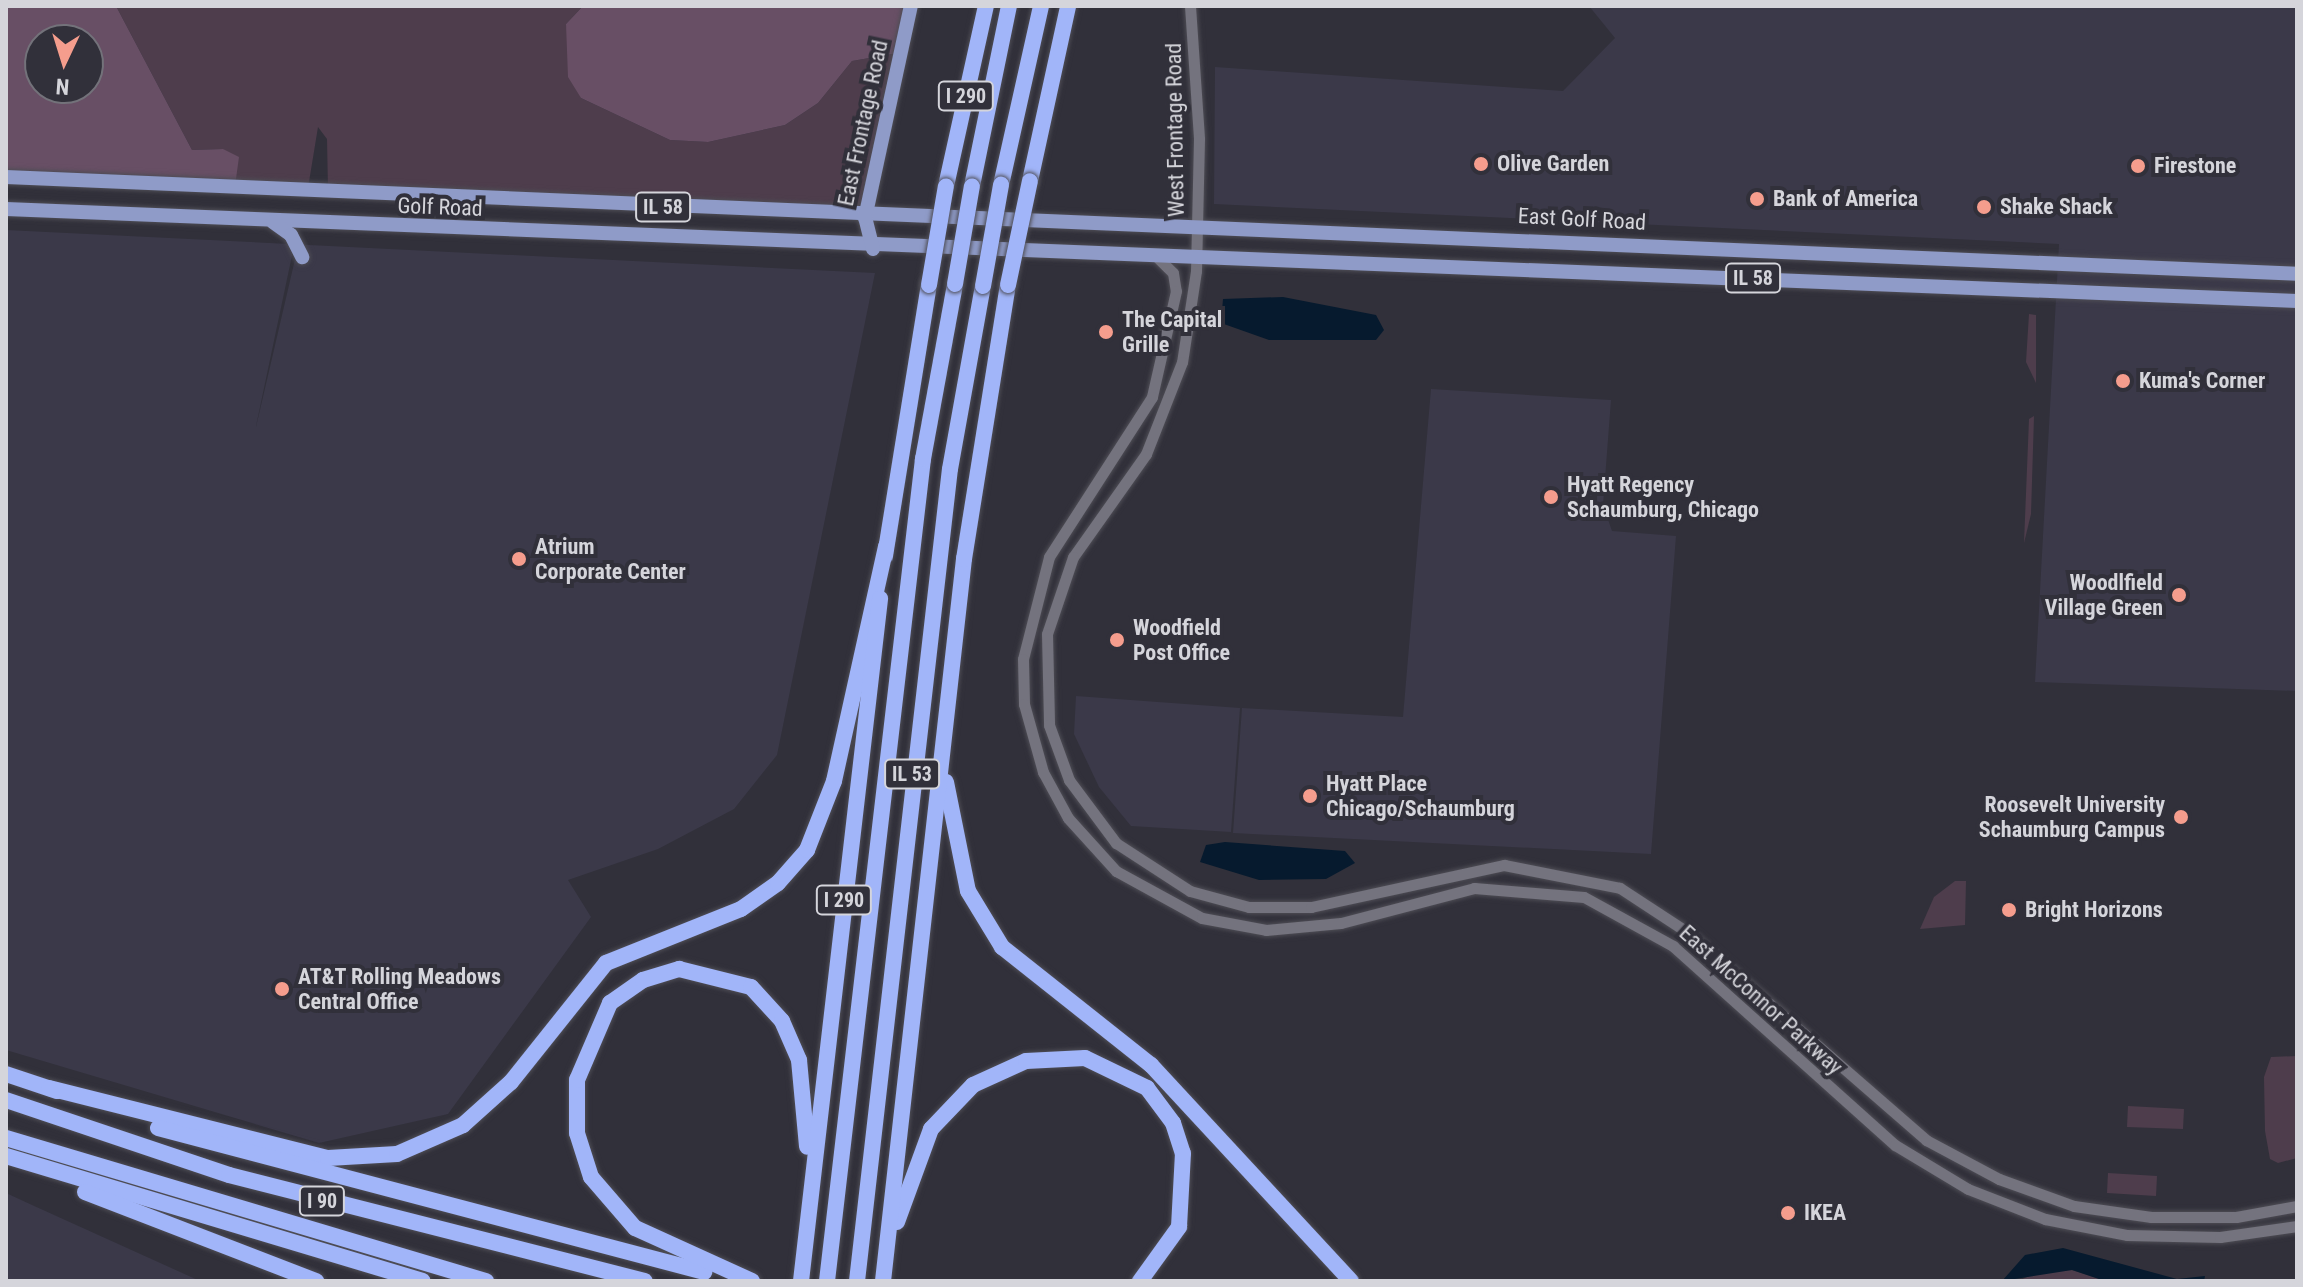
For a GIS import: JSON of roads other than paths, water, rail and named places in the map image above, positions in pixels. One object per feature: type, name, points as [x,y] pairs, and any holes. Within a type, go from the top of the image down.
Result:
[{"type":"highway","name":"I 290","points":[[801,1281],[886,546],[946,186],[986,6]]},
{"type":"highway","name":"IL 53","points":[[827,1281],[921,474],[972,186],[1009,6]]},
{"type":"highway","name":"IL 53","points":[[858,1272],[948,484],[1001,185],[1041,6]]},
{"type":"highway","points":[[883,1276],[944,722],[1008,285],[1068,6]]},
{"type":"highway","points":[[1055,65],[1075,6]]},
{"type":"highway","points":[[49,1088],[328,1158],[397,1154],[463,1125],[511,1082],[606,963],[741,909],[778,883],[807,850],[834,781],[886,546]]},
{"type":"highway","points":[[944,722],[947,816],[985,925],[1036,976],[1151,1065],[1351,1281]]},
{"type":"highway","points":[[752,1281],[653,1239],[620,1217],[591,1177],[575,1094],[585,1049],[610,1003],[643,980],[679,969],[728,976],[768,1002],[793,1044],[806,1101],[807,1224]]},
{"type":"highway","points":[[887,1254],[921,1149],[959,1098],[1026,1061],[1085,1058],[1147,1088],[1173,1123],[1183,1153],[1179,1227],[1140,1281]]},
{"type":"highway","points":[[6,1074],[313,1174],[743,1281]]},
{"type":"highway","name":"I 90","points":[[6,1100],[229,1175],[645,1281]]},
{"type":"highway","name":"I 90","points":[[6,1138],[486,1281]]},
{"type":"highway","points":[[10,1157],[316,1281]]},
{"type":"highway","points":[[10,1157],[423,1281]]},
{"type":"main road","name":"East Frontage Road","points":[[873,249],[865,218],[911,6]]},
{"type":"main road","name":"Golf Road","points":[[6,177],[865,218]]},
{"type":"main road","name":"Golf Road","points":[[6,209],[873,249]]},
{"type":"main road","name":"East Golf Road","points":[[865,218],[1197,224],[2297,274]]},
{"type":"main road","points":[[273,221],[291,235],[302,257]]},
{"type":"main road","name":"IL 58","points":[[873,249],[1196,253],[2297,301]]},
{"type":"street","name":"West Frontage Road","points":[[1190,6],[1199,99],[1196,253]]},
{"type":"street","name":"East McConnor Parkway","points":[[1150,252],[1173,273],[1176,291],[1152,397],[1049,557],[1023,659],[1026,715],[1043,772],[1068,818],[1116,871],[1202,918],[1266,930],[1341,923],[1474,888],[1584,897],[1673,946],[1895,1145],[1968,1189],[2045,1219],[2127,1235],[2220,1237],[2297,1226]]},
{"type":"street","name":"East McConnor Parkway","points":[[1196,253],[1182,362],[1167,409],[1146,454],[1073,557],[1047,634],[1049,725],[1069,780],[1116,843],[1190,891],[1249,907],[1311,907],[1504,865],[1620,888],[1687,932],[1926,1140],[1999,1179],[2074,1206],[2151,1217],[2236,1217],[2297,1206]]},
{"type":"water","points":[[1283,297],[1376,315],[1384,330],[1376,340],[1269,340],[1221,323],[1223,299]]},
{"type":"water","points":[[1225,842],[1345,851],[1355,863],[1326,879],[1259,880],[1200,862],[1206,845]]},
{"type":"water","points":[[2063,1248],[2177,1279],[2205,1276],[2204,1281],[2105,1281],[2072,1270],[2002,1281],[2025,1255]]},
{"type":"place","name":"Olive Garden","points":[[1481,164]]},
{"type":"place","name":"Firestone","points":[[2138,166]]},
{"type":"place","name":"Bank of America","points":[[1757,199]]},
{"type":"place","name":"Shake Shack","points":[[1984,207]]},
{"type":"place","name":"The Capital Grille","points":[[1106,332]]},
{"type":"place","name":"Kuma's Corner","points":[[2123,381]]},
{"type":"place","name":"Hyatt Regency Schaumburg, Chicago","points":[[1551,497]]},
{"type":"place","name":"Atrium Corporate Center","points":[[519,559]]},
{"type":"place","name":"Woodlfield Village Green","points":[[2179,595]]},
{"type":"place","name":"Woodfield Post Office","points":[[1117,640]]},
{"type":"place","name":"Hyatt Place Chicago/Schaumburg","points":[[1310,796]]},
{"type":"place","name":"Roosevelt University Schaumburg Campus","points":[[2181,817]]},
{"type":"place","name":"Bright Horizons","points":[[2009,910]]},
{"type":"place","name":"AT&T Rolling Meadows Central Office","points":[[282,989]]},
{"type":"place","name":"IKEA","points":[[1788,1213]]}]
